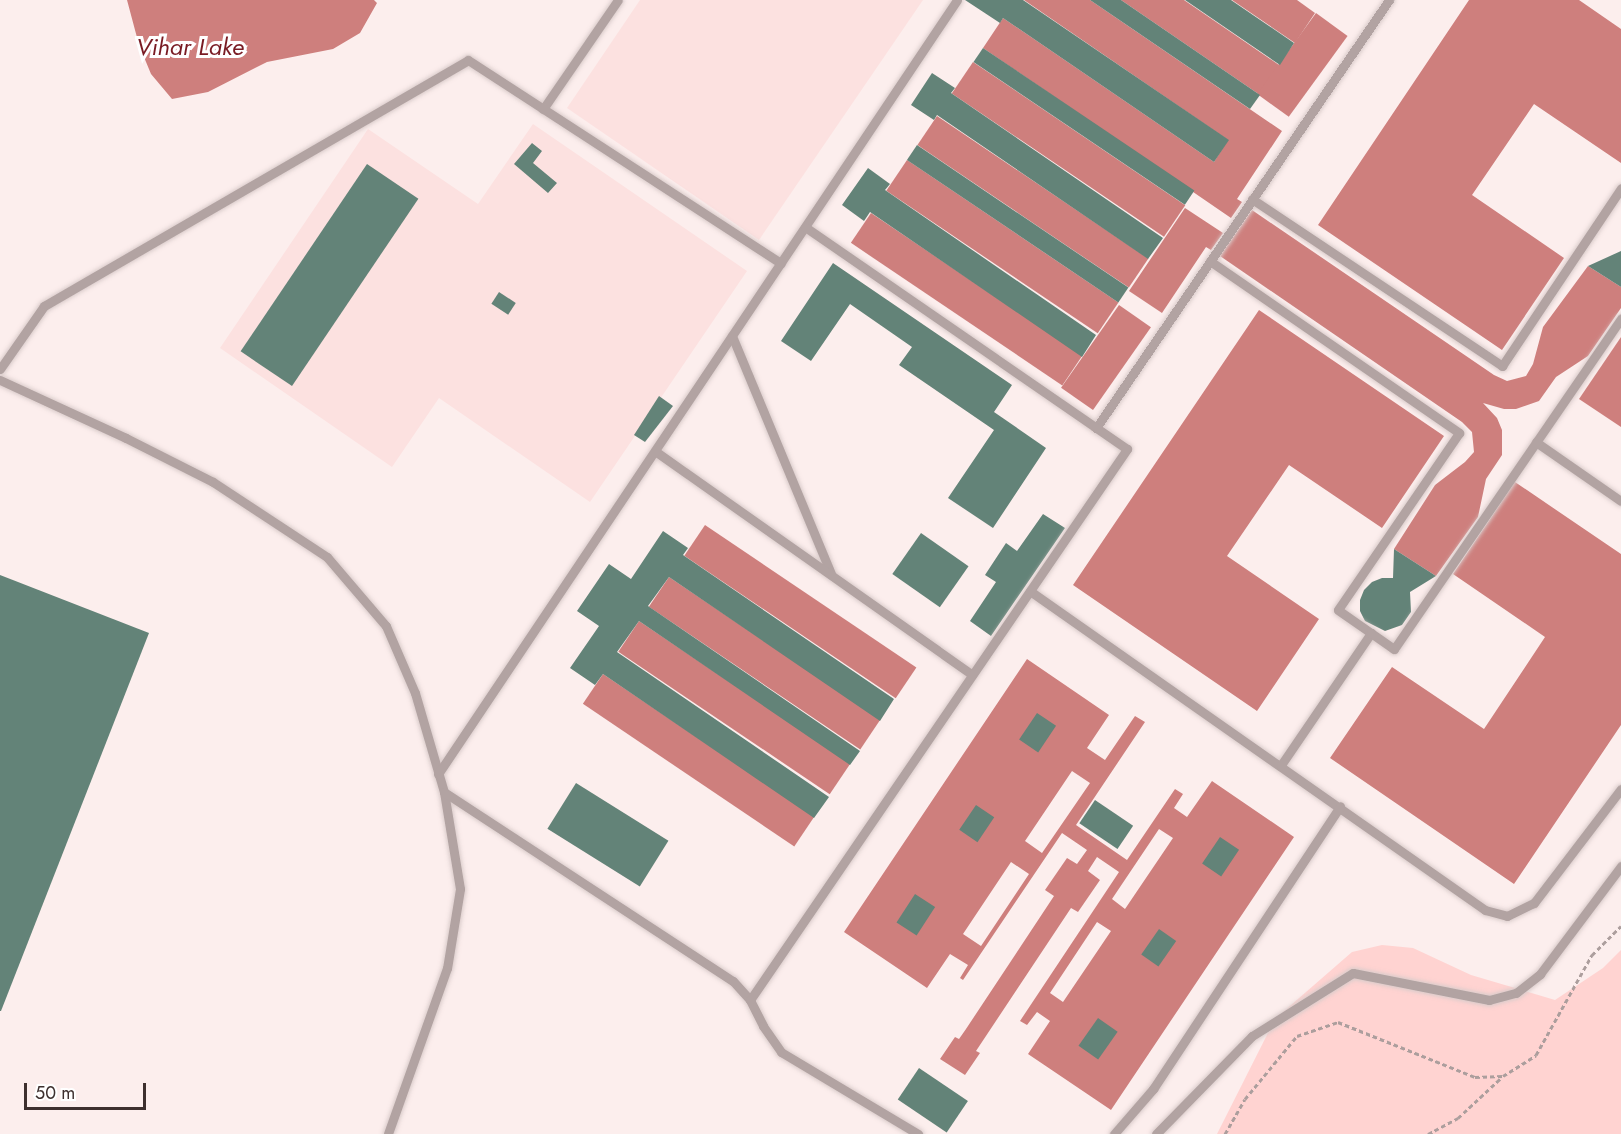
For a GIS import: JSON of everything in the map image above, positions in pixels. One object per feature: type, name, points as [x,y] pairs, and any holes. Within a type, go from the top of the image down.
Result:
[{"type":"lane","points":[[543,109],[618,0]]},
{"type":"lane","points":[[438,774],[957,0]]},
{"type":"lane","points":[[1096,428],[1389,0]]},
{"type":"lane","points":[[0,369],[44,306],[468,60],[781,263]]},
{"type":"lane","points":[[1252,199],[1502,366],[1621,188]]},
{"type":"lane","points":[[750,1000],[1127,449],[805,227]]},
{"type":"lane","points":[[1210,261],[1459,433],[1338,610],[1394,649],[1621,319]]},
{"type":"lane","points":[[732,336],[832,576]]},
{"type":"lane","points":[[0,380],[213,482],[327,557],[386,626],[415,693],[444,792],[460,889],[447,968],[388,1134]]},
{"type":"lane","points":[[1536,442],[1621,501]]},
{"type":"lane","points":[[655,451],[972,675]]},
{"type":"lane","points":[[1030,591],[1340,806],[1485,910],[1507,916],[1534,903],[1621,789]]},
{"type":"lane","points":[[1281,765],[1371,633]]},
{"type":"lane","points":[[444,792],[733,981],[750,1000],[763,1026],[781,1052],[918,1134]]},
{"type":"lane","points":[[1114,1134],[1153,1089],[1340,806]]},
{"type":"lane","points":[[1156,1134],[1252,1036],[1353,973],[1489,1000],[1516,993],[1540,975],[1621,866]]},
{"type":"path","points":[[1428,1134],[1458,1118],[1503,1076],[1536,1054],[1592,955],[1621,926]]},
{"type":"path","points":[[1225,1134],[1245,1099],[1297,1036],[1338,1022],[1475,1077],[1503,1076]]},
{"type":"shaded area","points":[[640,0],[923,0],[759,240],[567,108]]},
{"type":"shaded area","points":[[533,124],[747,271],[590,502],[439,398],[392,467],[220,348],[368,129],[478,204]]},
{"type":"shaded area","points":[[1382,945],[1413,948],[1471,975],[1555,1000],[1603,968],[1621,950],[1621,1134],[1217,1134],[1275,1019],[1352,952]]},
{"type":"water","name":"Vihar Lake","points":[[127,0],[374,0],[377,3],[360,33],[333,49],[267,62],[208,92],[172,99],[151,74],[139,45]]},
{"type":"water","points":[[1024,0],[1090,0],[1282,131],[1237,199],[1242,202],[1231,218],[983,48],[1003,18],[1214,162],[1228,140]]},
{"type":"water","points":[[1121,0],[1184,0],[1279,65],[1260,95]]},
{"type":"water","points":[[1232,0],[1297,0],[1315,13],[1295,43]]},
{"type":"water","points":[[1469,0],[1579,0],[1621,29],[1621,163],[1534,104],[1472,195],[1564,258],[1502,350],[1318,225]]},
{"type":"water","points":[[1316,13],[1348,36],[1289,117],[1257,94]]},
{"type":"water","points":[[973,62],[1185,205],[1164,237],[952,94]]},
{"type":"water","points":[[937,116],[1148,259],[1129,288],[917,145]]},
{"type":"water","points":[[907,160],[1118,303],[1098,333],[886,191]]},
{"type":"water","points":[[1185,208],[1223,233],[1211,250],[1206,247],[1162,313],[1129,291]]},
{"type":"water","points":[[1252,210],[1494,375],[1507,381],[1526,376],[1533,364],[1543,327],[1588,266],[1621,287],[1621,308],[1588,356],[1556,377],[1539,401],[1516,409],[1504,409],[1483,403],[1497,418],[1502,430],[1502,455],[1486,479],[1478,517],[1436,576],[1394,549],[1435,485],[1465,462],[1474,452],[1472,432],[1462,422],[1220,256]]},
{"type":"water","points":[[871,213],[1082,356],[1062,385],[851,243]]},
{"type":"water","points":[[1119,305],[1151,327],[1093,410],[1061,388]]},
{"type":"water","points":[[1259,310],[1444,436],[1382,528],[1289,465],[1227,556],[1319,619],[1257,711],[1073,585]]},
{"type":"water","points":[[1621,337],[1621,427],[1579,399]]},
{"type":"water","points":[[1515,482],[1621,554],[1621,725],[1514,884],[1330,758],[1392,667],[1484,729],[1545,637],[1453,574]]},
{"type":"water","points":[[705,525],[916,668],[896,698],[684,556]]},
{"type":"water","points":[[669,577],[880,720],[860,749],[649,607]]},
{"type":"water","points":[[639,621],[850,764],[830,794],[618,652]]},
{"type":"water","points":[[1027,659],[1109,715],[1087,748],[1105,760],[1135,716],[1145,722],[1076,825],[1127,860],[1175,789],[1183,794],[1174,808],[1187,817],[1212,781],[1294,837],[1111,1110],[1028,1054],[1050,1021],[1037,1012],[1027,1025],[1020,1021],[1119,872],[1097,857],[1088,871],[1100,880],[1078,912],[1071,908],[976,1051],[980,1053],[965,1075],[940,1059],[955,1037],[959,1039],[966,1029],[1054,896],[1045,890],[1067,858],[1077,864],[1087,850],[1062,833],[963,980],[960,978],[968,965],[950,954],[927,988],[844,932]],"holes":[[[1072,771],[1090,783],[1042,853],[1025,841]],[[1159,829],[1173,838],[1125,909],[1112,899]],[[1011,862],[1029,874],[981,946],[963,934]],[[1097,922],[1111,931],[1063,1002],[1050,993]]]},
{"type":"water","points":[[603,674],[814,817],[794,846],[583,704]]},
{"type":"building","points":[[965,0],[1023,0],[1229,140],[1214,162],[1003,18],[1000,23]]},
{"type":"building","points":[[1090,0],[1121,0],[1260,95],[1250,109]]},
{"type":"building","points":[[1185,0],[1231,0],[1294,43],[1280,65]]},
{"type":"building","points":[[983,48],[1194,191],[1185,205],[973,62]]},
{"type":"building","points":[[932,73],[955,88],[951,93],[1163,238],[1148,259],[937,115],[934,120],[911,105]]},
{"type":"building","points":[[532,143],[542,151],[533,163],[557,183],[548,193],[514,164]]},
{"type":"building","points":[[917,145],[1128,288],[1118,303],[907,160]]},
{"type":"building","points":[[367,164],[418,199],[292,386],[241,351]]},
{"type":"building","points":[[868,168],[890,184],[885,190],[1096,335],[1082,357],[870,212],[864,221],[842,205]]},
{"type":"building","points":[[1621,251],[1621,287],[1588,266]]},
{"type":"building","points":[[833,263],[1012,385],[994,412],[1046,448],[993,528],[948,498],[994,430],[899,365],[912,347],[850,304],[811,361],[781,341]]},
{"type":"building","points":[[499,292],[516,303],[508,315],[491,304]]},
{"type":"building","points":[[659,396],[673,406],[645,442],[634,435]]},
{"type":"building","points":[[1043,514],[1065,528],[991,636],[970,621],[996,582],[985,575],[1006,543],[1017,551]]},
{"type":"building","points":[[663,531],[688,548],[683,555],[894,699],[880,721],[669,577],[648,606],[860,751],[850,765],[639,621],[617,652],[829,797],[814,818],[603,674],[595,685],[570,668],[599,626],[577,611],[609,564],[631,579]]},
{"type":"building","points":[[921,533],[969,566],[940,607],[892,574]]},
{"type":"building","points":[[1394,549],[1436,576],[1410,592],[1411,612],[1402,625],[1385,631],[1365,621],[1360,611],[1360,600],[1364,590],[1372,582],[1382,578],[1393,578]]},
{"type":"building","points":[[0,575],[149,633],[1,1011],[0,1011]]},
{"type":"building","points":[[1037,713],[1056,726],[1038,752],[1019,740]]},
{"type":"building","points":[[576,783],[668,841],[640,887],[547,829]]},
{"type":"building","points":[[1095,800],[1133,826],[1117,849],[1079,823]]},
{"type":"building","points":[[976,805],[994,817],[977,842],[959,830]]},
{"type":"building","points":[[1220,837],[1239,850],[1221,876],[1202,864]]},
{"type":"building","points":[[915,894],[935,907],[917,936],[896,923]]},
{"type":"building","points":[[1159,929],[1176,941],[1158,966],[1141,954]]},
{"type":"building","points":[[1098,1018],[1118,1032],[1098,1060],[1078,1046]]},
{"type":"building","points":[[919,1068],[968,1101],[947,1132],[898,1100]]}]
